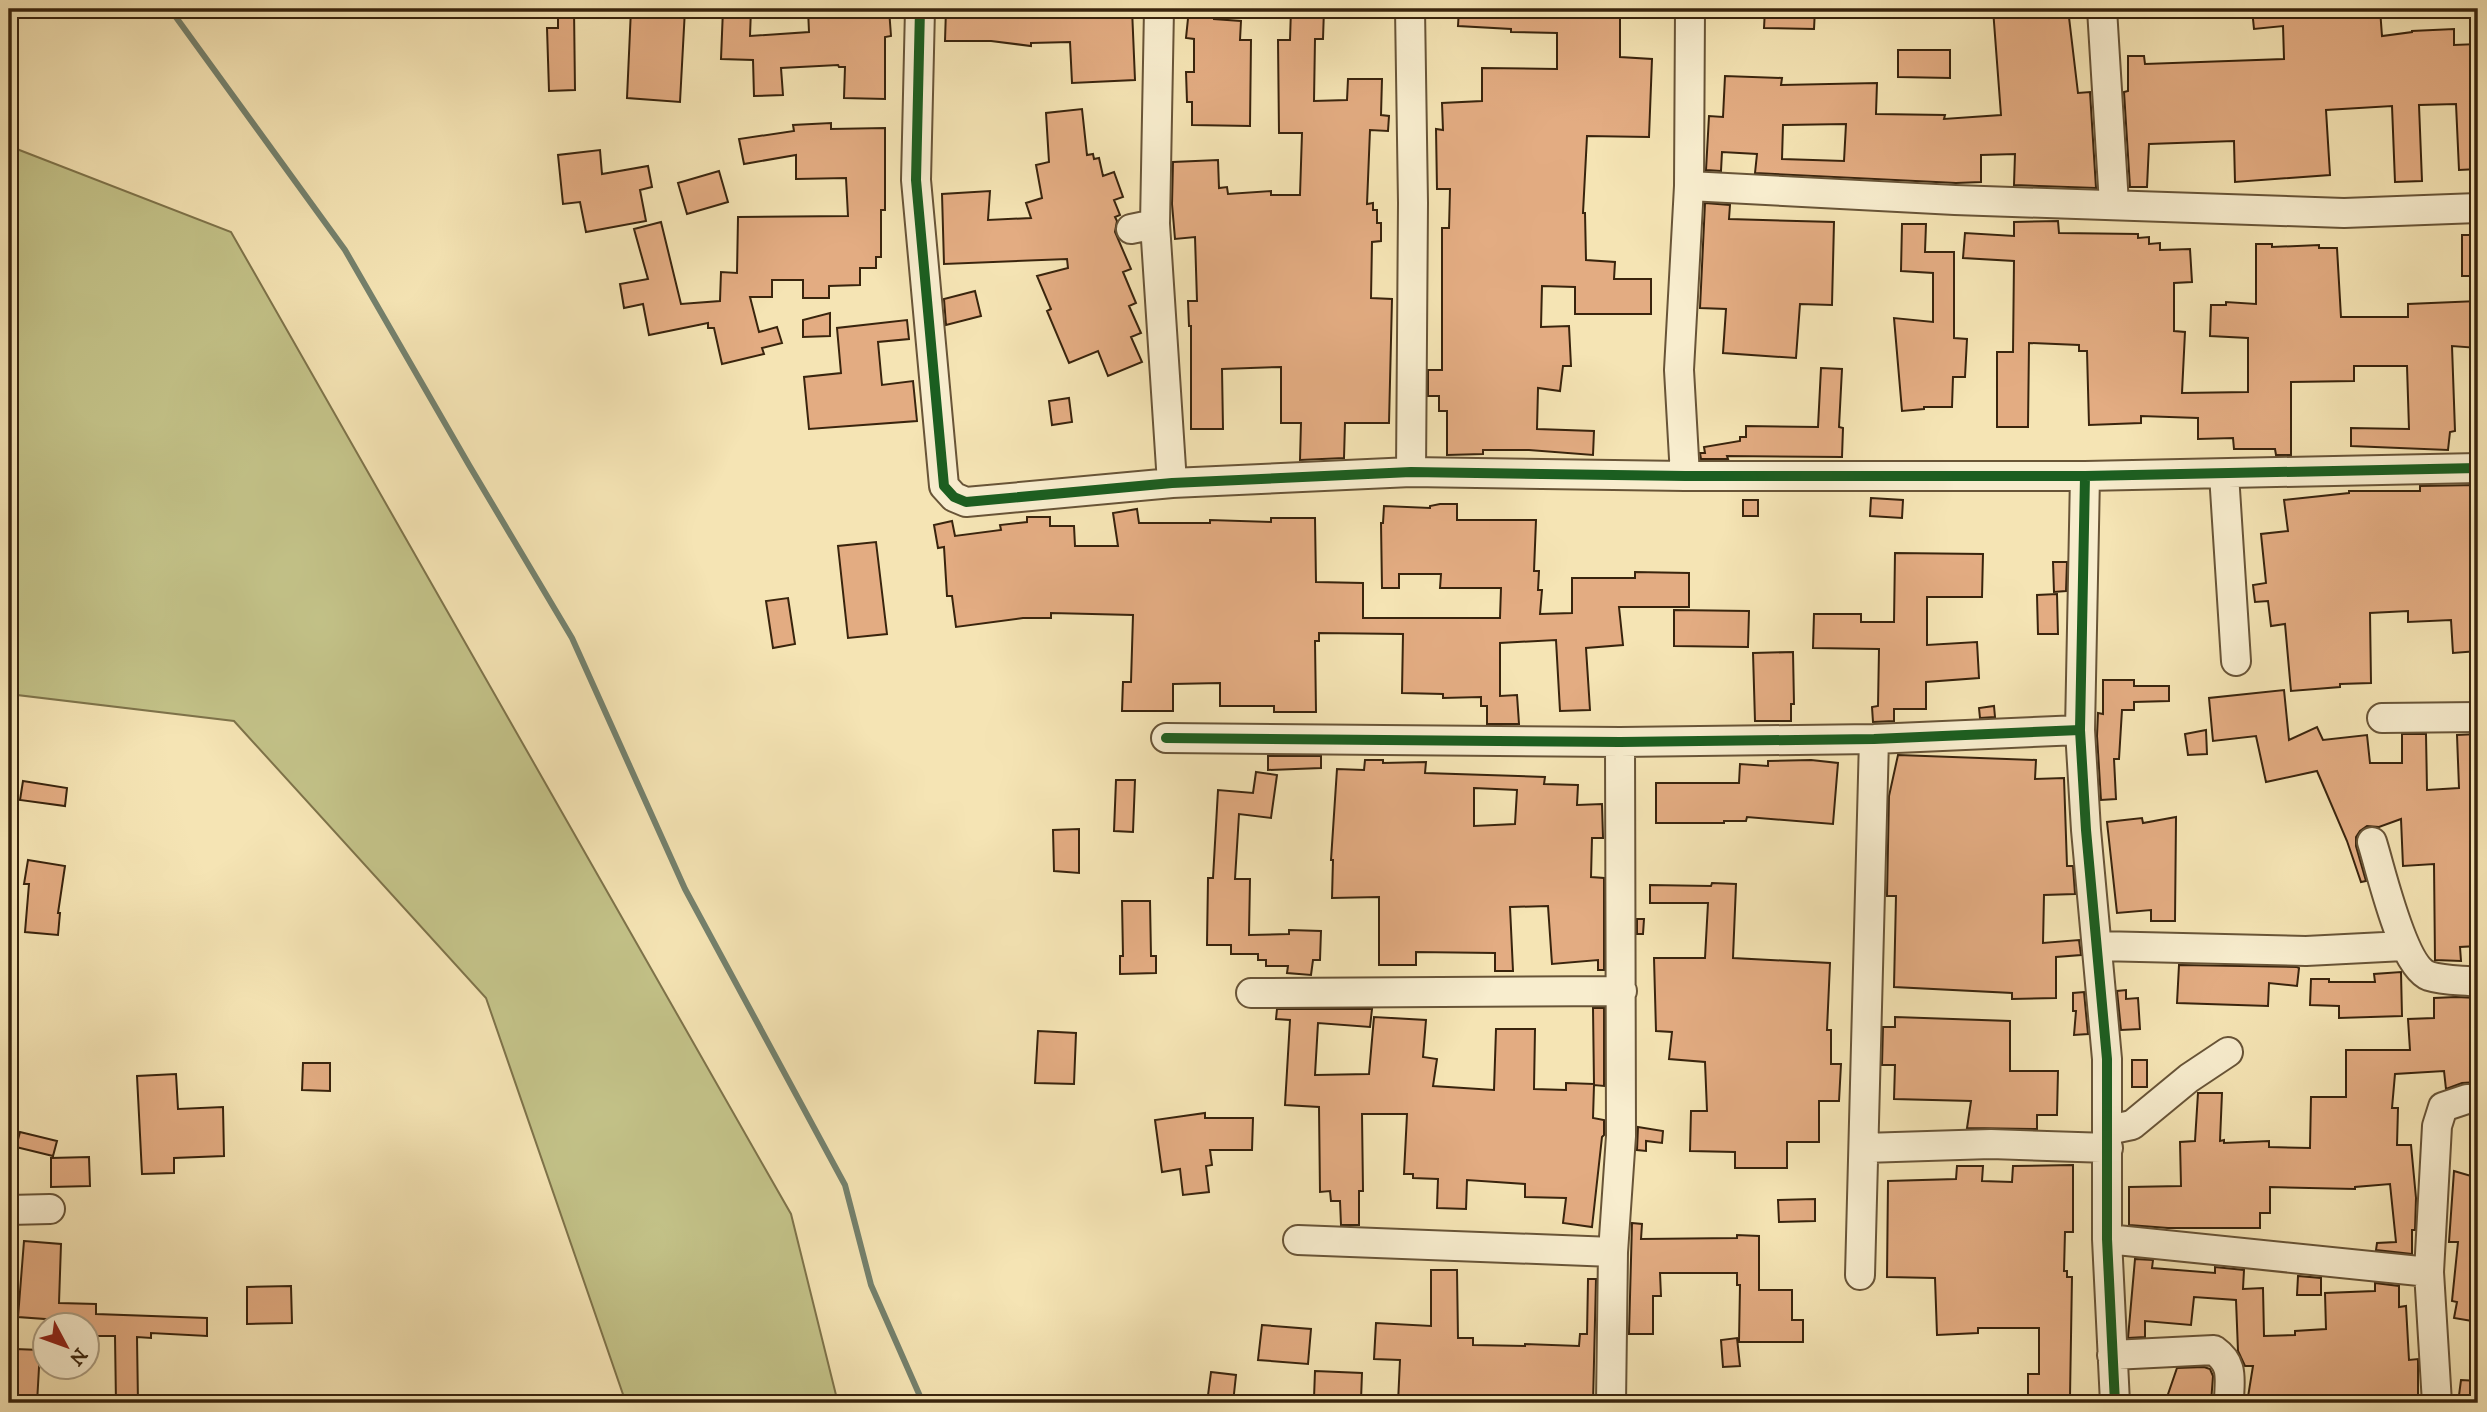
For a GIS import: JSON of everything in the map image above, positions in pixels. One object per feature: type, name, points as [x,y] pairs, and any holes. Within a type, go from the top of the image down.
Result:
[{"type":"street","points":[[920,9],[916,180],[944,486],[954,497],[967,502],[1172,483],[1411,472],[2085,477],[2478,468]]},
{"type":"street","points":[[1159,9],[1143,227],[1172,483]]},
{"type":"street","points":[[1410,9],[1413,203],[1411,472]]},
{"type":"street","points":[[1685,476],[1679,370],[1689,186],[1690,9]]},
{"type":"street","points":[[2102,9],[2114,204]]},
{"type":"street","points":[[1689,186],[1955,200],[2344,213],[2478,208]]},
{"type":"street","points":[[2224,474],[2236,661]]},
{"type":"street","points":[[2085,477],[2080,730],[2086,830],[2107,1059],[2107,1239],[2115,1403]]},
{"type":"street","points":[[2382,718],[2478,717]]},
{"type":"street","points":[[1166,738],[1620,742],[1874,739],[2080,730]]},
{"type":"street","points":[[1860,1275],[1874,739]]},
{"type":"street","points":[[1611,1403],[1614,1252],[1621,1136],[1620,742]]},
{"type":"street","points":[[2372,842],[2404,946],[2417,966],[2428,975],[2478,982]]},
{"type":"street","points":[[2098,946],[2306,951],[2404,946]]},
{"type":"street","points":[[1251,993],[1622,991]]},
{"type":"street","points":[[1864,1148],[2108,1139],[2132,1125],[2189,1078],[2228,1052]]},
{"type":"street","points":[[2437,1403],[2429,1272],[2437,1126],[2443,1107],[2478,1099]]},
{"type":"street","points":[[9,1210],[50,1209]]},
{"type":"street","points":[[2107,1239],[2429,1272]]},
{"type":"street","points":[[1298,1240],[1614,1252]]},
{"type":"street","points":[[2112,1355],[2214,1350],[2226,1358],[2229,1369],[2229,1403]]},
{"type":"shaded area","points":[[9,146],[231,232],[791,1214],[838,1403],[626,1403],[486,998],[234,721],[9,694]]},
{"type":"building","points":[[558,9],[574,9],[575,90],[549,91],[547,28],[558,28]]},
{"type":"building","points":[[631,9],[685,9],[680,102],[627,98]]},
{"type":"building","points":[[723,9],[751,9],[750,36],[809,32],[808,9],[889,9],[891,36],[885,37],[885,99],[844,98],[845,67],[838,65],[781,68],[783,95],[754,96],[753,60],[721,59]]},
{"type":"building","points":[[946,9],[1132,9],[1135,80],[1072,83],[1070,42],[1031,43],[1031,46],[991,41],[945,41]]},
{"type":"building","points":[[1189,9],[1214,9],[1214,19],[1241,21],[1240,40],[1251,40],[1250,126],[1192,125],[1192,102],[1187,102],[1186,72],[1194,72],[1194,39],[1186,38]]},
{"type":"building","points":[[1291,9],[1324,9],[1323,39],[1315,39],[1314,101],[1347,100],[1348,79],[1382,79],[1381,115],[1389,116],[1388,131],[1370,130],[1367,204],[1373,203],[1373,210],[1377,210],[1377,223],[1381,223],[1381,241],[1372,242],[1371,298],[1392,299],[1389,423],[1345,423],[1344,458],[1300,460],[1301,423],[1281,423],[1281,367],[1222,369],[1223,429],[1191,429],[1191,326],[1188,301],[1197,301],[1195,237],[1175,239],[1173,162],[1218,160],[1219,188],[1227,187],[1228,194],[1271,191],[1271,195],[1300,195],[1302,133],[1279,133],[1278,40],[1290,40]]},
{"type":"building","points":[[1459,9],[1620,10],[1620,57],[1652,59],[1649,137],[1587,136],[1583,213],[1586,260],[1615,262],[1614,279],[1651,279],[1651,314],[1575,314],[1575,287],[1542,286],[1541,327],[1569,326],[1571,366],[1563,366],[1560,391],[1538,388],[1537,429],[1594,431],[1593,455],[1483,450],[1483,454],[1447,455],[1447,411],[1439,411],[1439,396],[1428,396],[1428,370],[1442,370],[1442,228],[1449,228],[1450,189],[1437,189],[1436,129],[1443,130],[1442,103],[1482,101],[1482,68],[1557,69],[1557,33],[1511,32],[1511,29],[1458,26]]},
{"type":"building","points":[[1765,9],[1815,9],[1814,29],[1764,28]]},
{"type":"building","points":[[1993,9],[2068,9],[2078,93],[2090,92],[2096,188],[2014,185],[2015,154],[1981,155],[1981,182],[1755,173],[1757,154],[1722,152],[1721,171],[1706,170],[1709,116],[1723,117],[1725,76],[1782,78],[1781,85],[1877,83],[1876,114],[1945,115],[1944,119],[2001,115]],"holes":[[[1846,124],[1844,161],[1782,159],[1783,125]]]},
{"type":"building","points":[[2252,9],[2380,9],[2382,36],[2454,29],[2454,45],[2478,44],[2478,169],[2459,170],[2456,104],[2419,105],[2422,181],[2395,182],[2392,106],[2326,110],[2330,175],[2235,182],[2234,141],[2149,144],[2147,187],[2130,187],[2124,92],[2128,91],[2128,56],[2144,56],[2145,64],[2284,59],[2283,26],[2254,29]]},
{"type":"building","points":[[1898,50],[1950,50],[1950,78],[1898,77]]},
{"type":"building","points":[[1082,109],[1087,155],[1093,154],[1094,159],[1099,158],[1103,176],[1114,172],[1123,197],[1114,200],[1120,215],[1115,217],[1115,232],[1131,269],[1123,272],[1136,303],[1129,306],[1141,333],[1131,337],[1142,362],[1108,376],[1098,351],[1069,363],[1047,311],[1051,309],[1037,276],[1068,268],[1067,259],[944,264],[942,194],[990,191],[988,220],[1031,218],[1026,203],[1042,198],[1036,165],[1049,162],[1046,113]]},
{"type":"building","points":[[831,123],[831,129],[885,128],[885,210],[881,210],[881,257],[876,257],[876,268],[860,268],[860,285],[829,286],[829,298],[803,298],[803,280],[772,280],[772,297],[750,297],[759,332],[777,327],[782,343],[762,348],[764,354],[722,364],[714,328],[708,328],[708,323],[649,335],[643,304],[624,308],[620,284],[648,279],[634,229],[661,222],[681,304],[720,301],[721,272],[737,273],[738,217],[848,216],[846,178],[796,179],[796,155],[744,164],[739,139],[794,131],[793,125]]},
{"type":"building","points":[[600,150],[602,174],[648,166],[652,187],[640,190],[646,221],[586,232],[580,202],[563,204],[558,155]]},
{"type":"building","points":[[719,171],[728,202],[687,214],[678,183]]},
{"type":"building","points":[[1705,203],[1730,205],[1729,219],[1834,222],[1832,305],[1800,304],[1796,358],[1723,353],[1726,309],[1700,308]]},
{"type":"building","points":[[2058,221],[2059,233],[2138,234],[2138,238],[2149,237],[2149,244],[2160,243],[2160,250],[2190,249],[2192,282],[2174,283],[2174,331],[2185,332],[2182,393],[2248,392],[2248,338],[2210,336],[2211,305],[2226,305],[2226,302],[2256,304],[2256,244],[2272,244],[2272,247],[2319,245],[2319,248],[2337,248],[2341,317],[2408,317],[2408,304],[2478,301],[2478,348],[2452,346],[2455,431],[2450,432],[2448,450],[2351,446],[2351,428],[2409,429],[2407,366],[2354,366],[2354,381],[2291,382],[2291,455],[2276,455],[2275,449],[2234,449],[2233,438],[2198,439],[2198,418],[2141,416],[2141,423],[2089,425],[2087,351],[2079,351],[2079,345],[2029,343],[2028,427],[1997,427],[1997,352],[2013,352],[2014,261],[1963,258],[1965,233],[2014,236],[2014,222]]},
{"type":"building","points":[[1902,224],[1926,224],[1925,252],[1954,252],[1954,338],[1967,339],[1965,377],[1953,377],[1952,407],[1924,407],[1902,411],[1894,318],[1933,322],[1933,273],[1901,271]]},
{"type":"building","points":[[2462,235],[2478,235],[2478,276],[2462,276]]},
{"type":"building","points":[[975,291],[981,316],[946,325],[944,299]]},
{"type":"building","points":[[830,313],[830,336],[803,337],[803,320]]},
{"type":"building","points":[[907,320],[909,339],[878,342],[882,385],[913,381],[917,421],[809,429],[804,377],[841,373],[837,328]]},
{"type":"building","points":[[1821,368],[1842,369],[1839,427],[1843,428],[1842,457],[1727,456],[1728,459],[1701,459],[1700,453],[1705,453],[1704,447],[1740,441],[1740,437],[1746,437],[1746,426],[1818,427]]},
{"type":"building","points":[[1069,398],[1072,422],[1052,425],[1049,401]]},
{"type":"building","points":[[2478,485],[2478,651],[2453,653],[2451,620],[2408,622],[2408,611],[2370,613],[2371,683],[2291,691],[2285,624],[2271,626],[2268,601],[2255,602],[2253,585],[2266,583],[2261,534],[2288,531],[2284,500],[2349,491],[2420,491],[2420,486]]},
{"type":"building","points":[[1871,498],[1903,500],[1902,518],[1870,516]]},
{"type":"building","points":[[1743,500],[1758,500],[1758,516],[1743,516]]},
{"type":"building","points":[[1440,504],[1457,504],[1457,520],[1536,520],[1534,571],[1539,571],[1538,590],[1542,590],[1540,614],[1572,613],[1572,578],[1635,578],[1635,572],[1689,573],[1689,607],[1619,607],[1623,645],[1586,648],[1590,710],[1560,711],[1556,640],[1500,643],[1500,696],[1517,695],[1519,724],[1487,724],[1487,706],[1481,706],[1481,697],[1443,698],[1443,694],[1402,693],[1403,634],[1319,633],[1319,641],[1315,641],[1316,712],[1274,712],[1274,706],[1220,706],[1220,683],[1173,684],[1173,711],[1122,711],[1123,682],[1131,682],[1133,615],[1051,613],[1051,618],[1023,618],[956,627],[952,596],[947,596],[944,547],[938,548],[934,525],[952,521],[955,536],[1001,530],[1000,525],[1027,522],[1027,517],[1050,517],[1050,526],[1074,526],[1075,546],[1118,546],[1113,513],[1137,509],[1139,523],[1210,523],[1210,520],[1271,522],[1271,518],[1315,518],[1316,582],[1363,583],[1363,618],[1500,618],[1501,588],[1440,588],[1441,574],[1399,574],[1399,588],[1382,588],[1381,523],[1384,506],[1430,508]]},
{"type":"building","points":[[876,542],[887,634],[848,638],[838,546]]},
{"type":"building","points":[[1895,553],[1983,554],[1982,597],[1927,597],[1927,645],[1977,642],[1979,678],[1926,682],[1926,709],[1894,709],[1894,721],[1873,722],[1872,707],[1878,706],[1879,649],[1813,648],[1814,614],[1861,614],[1861,622],[1894,622]]},
{"type":"building","points":[[2053,562],[2067,562],[2066,591],[2054,592]]},
{"type":"building","points":[[2057,594],[2058,634],[2038,634],[2037,595]]},
{"type":"building","points":[[788,598],[795,644],[773,648],[766,601]]},
{"type":"building","points":[[1674,610],[1749,611],[1748,647],[1674,646]]},
{"type":"building","points":[[1793,652],[1794,704],[1791,704],[1791,721],[1755,721],[1753,653]]},
{"type":"building","points":[[2103,680],[2134,680],[2134,686],[2169,686],[2169,701],[2134,702],[2134,710],[2122,710],[2119,759],[2114,759],[2116,799],[2101,800],[2097,736],[2098,713],[2103,714]]},
{"type":"building","points":[[2284,690],[2289,740],[2317,727],[2323,740],[2367,735],[2370,763],[2402,763],[2402,734],[2426,734],[2427,790],[2459,788],[2457,735],[2478,734],[2478,946],[2460,947],[2461,961],[2435,960],[2434,864],[2403,866],[2401,819],[2379,827],[2367,826],[2356,837],[2366,881],[2361,882],[2317,771],[2266,782],[2256,736],[2213,741],[2209,698]]},
{"type":"building","points":[[1994,706],[1995,717],[1980,718],[1979,708]]},
{"type":"building","points":[[2206,730],[2207,754],[2188,755],[2185,734]]},
{"type":"building","points":[[1898,755],[2036,760],[2035,779],[2064,778],[2067,866],[2073,866],[2075,894],[2044,895],[2043,943],[2079,940],[2081,955],[2056,957],[2056,998],[2012,999],[2012,993],[1894,987],[1896,896],[1887,896],[1889,796]]},
{"type":"building","points":[[1268,756],[1321,756],[1321,768],[1268,770]]},
{"type":"building","points":[[1365,760],[1383,760],[1383,763],[1426,762],[1425,773],[1545,777],[1544,784],[1578,785],[1577,805],[1602,804],[1603,838],[1592,838],[1591,877],[1604,878],[1604,970],[1598,970],[1598,960],[1552,964],[1548,906],[1510,907],[1513,971],[1495,971],[1495,953],[1416,952],[1416,965],[1379,965],[1379,897],[1332,898],[1331,860],[1337,769],[1364,770]],"holes":[[[1474,788],[1517,790],[1515,824],[1474,826]]]},
{"type":"building","points":[[1811,760],[1838,763],[1833,824],[1747,817],[1746,821],[1724,823],[1656,823],[1656,783],[1739,783],[1740,764],[1768,766],[1768,761]]},
{"type":"building","points":[[1256,772],[1277,775],[1271,818],[1239,814],[1235,879],[1250,879],[1249,935],[1289,934],[1289,930],[1321,931],[1320,960],[1313,960],[1311,975],[1287,973],[1288,966],[1266,966],[1266,960],[1258,960],[1258,954],[1231,954],[1231,945],[1207,945],[1208,878],[1213,878],[1218,790],[1253,793]]},
{"type":"building","points":[[1116,780],[1135,780],[1133,832],[1114,831]]},
{"type":"building","points":[[23,781],[67,788],[65,806],[20,800]]},
{"type":"building","points":[[2176,817],[2175,921],[2151,921],[2151,910],[2117,913],[2107,822],[2142,818],[2143,823]]},
{"type":"building","points":[[1079,829],[1079,873],[1054,871],[1053,830]]},
{"type":"building","points":[[28,860],[65,866],[58,913],[58,935],[25,932],[29,884],[24,884]]},
{"type":"building","points":[[1712,883],[1736,884],[1733,958],[1830,963],[1827,1030],[1831,1030],[1831,1064],[1841,1064],[1839,1101],[1819,1101],[1819,1142],[1787,1142],[1787,1168],[1735,1168],[1735,1152],[1690,1151],[1691,1111],[1707,1111],[1705,1062],[1669,1059],[1672,1032],[1656,1031],[1654,958],[1705,958],[1708,903],[1650,903],[1650,885],[1711,886]]},
{"type":"building","points":[[1122,901],[1150,901],[1151,956],[1156,956],[1156,973],[1120,974],[1120,956],[1123,956]]},
{"type":"building","points":[[1637,919],[1644,919],[1643,934],[1637,934]]},
{"type":"building","points":[[2179,965],[2299,968],[2297,986],[2269,983],[2268,1006],[2177,1003]]},
{"type":"building","points":[[2401,972],[2402,1016],[2339,1018],[2339,1006],[2310,1005],[2311,979],[2329,979],[2329,982],[2375,982],[2374,974]]},
{"type":"building","points":[[2126,990],[2126,999],[2138,998],[2140,1029],[2121,1030],[2117,991]]},
{"type":"building","points":[[2084,992],[2088,1034],[2074,1035],[2076,1011],[2073,1011],[2073,993]]},
{"type":"building","points":[[2434,998],[2478,998],[2478,1082],[2462,1083],[2446,1089],[2444,1071],[2395,1074],[2392,1108],[2398,1108],[2397,1145],[2411,1145],[2416,1198],[2412,1254],[2376,1250],[2377,1243],[2396,1242],[2390,1184],[2355,1189],[2270,1187],[2270,1213],[2260,1213],[2260,1228],[2168,1228],[2129,1225],[2129,1187],[2181,1186],[2180,1142],[2195,1141],[2198,1093],[2222,1093],[2220,1141],[2224,1140],[2224,1143],[2269,1141],[2269,1147],[2310,1148],[2311,1097],[2346,1097],[2346,1050],[2410,1050],[2408,1019],[2434,1018]]},
{"type":"building","points":[[1593,1008],[1604,1008],[1604,1086],[1594,1085],[1593,1118],[1604,1120],[1604,1135],[1592,1227],[1563,1223],[1566,1198],[1525,1197],[1525,1184],[1467,1180],[1466,1209],[1437,1208],[1438,1179],[1413,1178],[1413,1174],[1404,1174],[1407,1114],[1362,1114],[1363,1191],[1359,1191],[1359,1225],[1341,1225],[1340,1201],[1331,1201],[1330,1191],[1320,1192],[1319,1107],[1285,1105],[1290,1020],[1276,1019],[1277,1009],[1372,1009],[1370,1027],[1318,1023],[1315,1075],[1369,1074],[1374,1017],[1426,1020],[1423,1057],[1437,1059],[1433,1086],[1494,1090],[1496,1029],[1535,1029],[1534,1089],[1566,1090],[1566,1083],[1594,1084]]},
{"type":"building","points":[[1895,1017],[2010,1021],[2010,1071],[2058,1071],[2057,1115],[2037,1115],[2037,1129],[1967,1128],[1971,1101],[1894,1099],[1895,1065],[1882,1065],[1883,1027],[1895,1027]]},
{"type":"building","points":[[1038,1031],[1076,1033],[1074,1084],[1035,1083]]},
{"type":"building","points":[[2132,1060],[2147,1060],[2147,1087],[2132,1087]]},
{"type":"building","points":[[303,1063],[330,1063],[330,1091],[302,1090]]},
{"type":"building","points":[[176,1074],[178,1109],[223,1107],[224,1156],[174,1158],[174,1173],[142,1174],[137,1076]]},
{"type":"building","points":[[1205,1113],[1205,1118],[1253,1118],[1252,1150],[1210,1150],[1212,1165],[1206,1166],[1209,1192],[1183,1195],[1180,1169],[1162,1172],[1155,1120]]},
{"type":"building","points":[[1638,1127],[1663,1131],[1662,1143],[1646,1141],[1646,1151],[1637,1150]]},
{"type":"building","points":[[20,1132],[57,1141],[53,1156],[16,1147]]},
{"type":"building","points":[[89,1157],[90,1186],[51,1187],[51,1158]]},
{"type":"building","points":[[2073,1165],[2073,1232],[2065,1232],[2064,1271],[2067,1271],[2067,1277],[2072,1277],[2070,1397],[2028,1397],[2028,1374],[2039,1374],[2039,1328],[1978,1328],[1978,1333],[1937,1335],[1935,1278],[1887,1277],[1888,1181],[1956,1179],[1957,1166],[1983,1166],[1982,1181],[2012,1182],[2013,1166]]},
{"type":"building","points":[[2454,1171],[2478,1178],[2478,1322],[2454,1318],[2457,1302],[2452,1301],[2458,1242],[2449,1242]]},
{"type":"building","points":[[1815,1199],[1815,1221],[1779,1222],[1778,1200]]},
{"type":"building","points":[[1632,1223],[1642,1224],[1641,1239],[1759,1236],[1759,1290],[1792,1290],[1792,1320],[1803,1320],[1803,1342],[1739,1342],[1740,1285],[1737,1285],[1737,1273],[1660,1273],[1661,1296],[1653,1296],[1653,1334],[1629,1334]]},
{"type":"building","points":[[24,1241],[61,1244],[59,1303],[96,1304],[96,1310],[32,1310],[32,1318],[18,1317]]},
{"type":"building","points":[[2135,1259],[2153,1260],[2152,1268],[2215,1273],[2215,1267],[2244,1270],[2243,1289],[2263,1288],[2264,1336],[2295,1335],[2295,1331],[2326,1329],[2325,1293],[2375,1291],[2375,1283],[2399,1286],[2399,1307],[2406,1306],[2409,1360],[2418,1359],[2418,1403],[2247,1403],[2253,1366],[2245,1366],[2238,1351],[2236,1300],[2194,1297],[2191,1325],[2145,1321],[2145,1337],[2128,1338]]},
{"type":"building","points":[[1431,1270],[1457,1270],[1458,1338],[1473,1338],[1473,1345],[1579,1346],[1580,1334],[1587,1334],[1588,1279],[1596,1279],[1593,1403],[1398,1403],[1400,1360],[1374,1359],[1376,1323],[1431,1326]]},
{"type":"building","points":[[2298,1276],[2321,1278],[2321,1295],[2297,1295]]},
{"type":"building","points":[[291,1286],[292,1323],[247,1324],[247,1287]]},
{"type":"building","points":[[102,1314],[207,1318],[207,1336],[151,1333],[151,1338],[137,1337],[138,1403],[116,1403],[115,1336],[102,1336]]},
{"type":"building","points":[[1262,1325],[1311,1329],[1308,1364],[1258,1360]]},
{"type":"building","points":[[1737,1338],[1740,1366],[1723,1367],[1721,1340]]},
{"type":"building","points":[[15,1349],[32,1350],[32,1380],[38,1380],[37,1403],[12,1403]]},
{"type":"building","points":[[2177,1368],[2210,1369],[2213,1376],[2211,1403],[2165,1403]]},
{"type":"building","points":[[1315,1371],[1362,1373],[1361,1400],[1314,1398]]},
{"type":"building","points":[[1211,1372],[1236,1375],[1233,1403],[1207,1403]]},
{"type":"building","points":[[2461,1380],[2478,1381],[2478,1403],[2458,1403]]},
{"type":"waterway","points":[[170,9],[345,250],[572,638],[685,889],[845,1185],[871,1285],[923,1403]]},
{"type":"cycle path","points":[[920,9],[916,180],[944,486],[954,497],[966,502],[1172,483],[1411,472],[1685,476],[2085,476],[2478,468]]},
{"type":"cycle path","points":[[2085,476],[2080,730],[2086,830],[2107,1059],[2107,1239],[2115,1403]]},
{"type":"cycle path","points":[[1166,738],[1620,742],[1874,739],[2080,730]]}]
